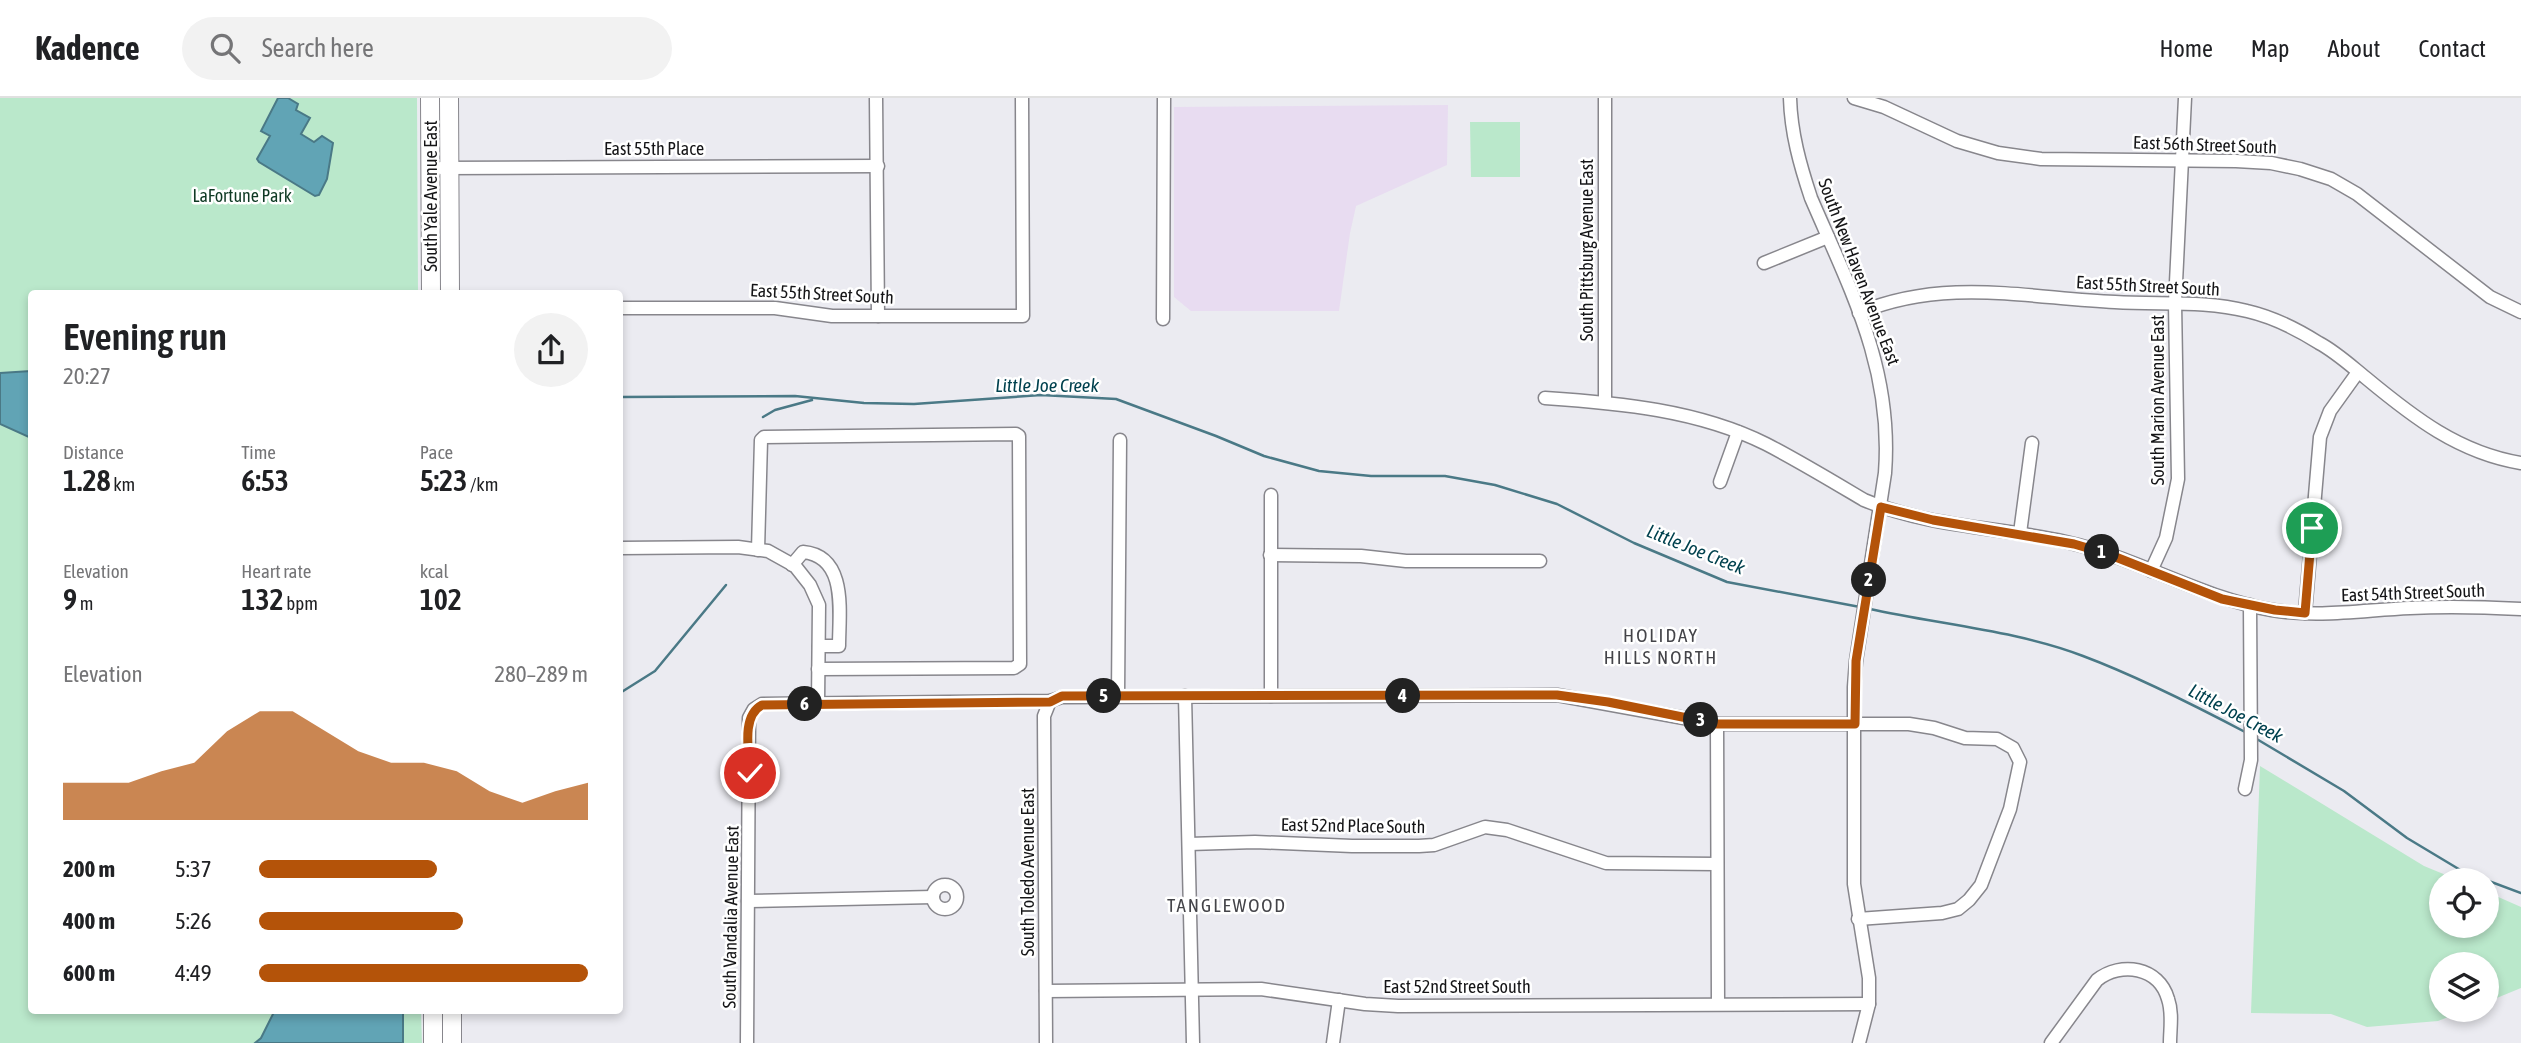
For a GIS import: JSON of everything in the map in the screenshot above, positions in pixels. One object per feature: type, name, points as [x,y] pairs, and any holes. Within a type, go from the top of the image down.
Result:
[{"type":"main road","name":"South Yale Avenue East","points":[[430,98],[431,290]]},
{"type":"main road","name":"South Yale Avenue East","points":[[449,98],[450,290]]},
{"type":"main road","points":[[433,1014],[433,1043]]},
{"type":"main road","points":[[452,1014],[452,1043]]},
{"type":"street","points":[[876,98],[878,316]]},
{"type":"street","name":"East 55th Street South","points":[[623,308],[775,307],[832,316],[1023,316],[1022,98]]},
{"type":"street","points":[[1163,318],[1164,98]]},
{"type":"street","name":"South Pittsburg Avenue East","points":[[1605,98],[1605,402]]},
{"type":"street","name":"South New Haven Avenue East","points":[[1790,98],[1796,150],[1811,198],[1874,351],[1885,412],[1887,448],[1881,507],[1856,661],[1854,884],[1869,978],[1869,1004],[1860,1043]]},
{"type":"street","name":"East 56th Street South","points":[[1854,98],[1884,107],[1957,141],[1998,153],[2041,159],[2271,163],[2300,169],[2331,179],[2357,194],[2490,297],[2521,312]]},
{"type":"street","name":"South Marion Avenue East","points":[[2151,571],[2166,538],[2178,479],[2175,303],[2185,98]]},
{"type":"street","name":"East 55th Place","points":[[430,168],[878,166]]},
{"type":"street","points":[[1763,264],[1828,237]]},
{"type":"street","name":"East 55th Street South","points":[[1860,313],[1880,304],[1906,298],[1963,291],[2087,301],[2222,306],[2268,317],[2322,344],[2434,431],[2476,452],[2521,463]]},
{"type":"street","points":[[2305,613],[2316,457],[2320,437],[2330,411],[2358,372]]},
{"type":"street","name":"East 54th Street South","points":[[1545,398],[1605,402],[1692,417],[1765,443],[1881,507],[1933,520],[2074,544],[2108,554],[2198,591],[2250,605],[2305,613],[2345,614],[2433,607],[2521,609]]},
{"type":"street","points":[[1720,482],[1738,432]]},
{"type":"street","points":[[758,550],[761,440],[764,437],[1019,436],[1020,664],[1014,668],[818,669]]},
{"type":"street","points":[[1118,696],[1120,440]]},
{"type":"street","points":[[2020,533],[2032,443]]},
{"type":"street","points":[[1271,495],[1271,696]]},
{"type":"street","points":[[623,548],[738,547],[768,551],[793,565],[810,585],[818,605],[818,704],[1050,702],[1062,696],[1557,695],[1608,702],[1717,724],[1923,726],[1965,738],[1997,739],[2009,745],[2020,762],[2010,809],[1981,885],[1969,900],[1958,909],[1942,914],[1858,919]]},
{"type":"street","points":[[793,565],[803,552],[814,553],[827,563],[835,574],[838,589],[839,646],[819,646]]},
{"type":"street","points":[[1270,555],[1361,556],[1406,561],[1540,561]]},
{"type":"street","points":[[2245,789],[2250,760],[2250,605]]},
{"type":"street","points":[[1185,696],[1193,1043]]},
{"type":"street","name":"South Toledo Avenue East","points":[[1046,1043],[1044,716],[1045,708],[1050,702]]},
{"type":"street","name":"South Vandalia Avenue East","points":[[747,1043],[749,718],[754,709],[762,705],[818,704]]},
{"type":"street","points":[[1717,724],[1718,1003]]},
{"type":"street","name":"East 52nd Place South","points":[[1188,844],[1255,842],[1419,846],[1434,845],[1485,827],[1507,830],[1606,863],[1717,864]]},
{"type":"street","points":[[748,901],[933,897]]},
{"type":"street","points":[[2051,1043],[2097,980],[2105,974],[2124,968],[2144,972],[2163,988],[2170,1003],[2170,1043]]},
{"type":"street","name":"East 52nd Street South","points":[[1046,990],[1261,989],[1365,1004],[1422,1006],[1869,1004]]},
{"type":"street","points":[[1334,1043],[1339,1000]]},
{"type":"shaded area","points":[[1448,105],[1447,165],[1356,206],[1339,311],[1191,311],[1174,297],[1174,107]]},
{"type":"green space","name":"LaFortune Park","points":[[0,98],[417,98],[418,290],[28,290],[28,1014],[421,1014],[422,1043],[0,1043]]},
{"type":"green space","points":[[1470,122],[1520,122],[1520,177],[1471,177]]},
{"type":"green space","points":[[2260,766],[2429,868],[2429,938],[2499,938],[2499,897],[2521,907],[2521,988],[2499,997],[2499,952],[2429,952],[2429,1022],[2367,1027],[2331,1014],[2251,1013]]},
{"type":"water","points":[[278,98],[288,98],[298,104],[296,110],[310,118],[301,134],[314,142],[322,136],[333,143],[327,179],[319,195],[315,196],[257,159],[270,136],[261,131]]},
{"type":"water","points":[[28,371],[28,437],[0,424],[0,373]]},
{"type":"water","points":[[273,1014],[403,1014],[403,1043],[255,1043],[261,1038]]},
{"type":"waterway","name":"Little Joe Creek","points":[[623,397],[795,396],[864,403],[914,404],[1041,395],[1116,399],[1264,456],[1319,471],[1371,476],[1445,476],[1495,485],[1557,504],[1634,543],[1727,582],[1860,607]]},
{"type":"waterway","name":"Little Joe Creek","points":[[763,417],[775,410],[812,400]]},
{"type":"waterway","name":"Little Joe Creek","points":[[623,691],[655,671],[726,585]]},
{"type":"waterway","name":"Little Joe Creek","points":[[1870,609],[2005,634],[2058,647],[2146,682],[2247,733]]},
{"type":"waterway","name":"Little Joe Creek","points":[[2255,738],[2344,791],[2407,838],[2462,871],[2521,893]]},
{"type":"district","name":"HOLIDAY HILLS NORTH","points":[[1661,646]]},
{"type":"district","name":"TANGLEWOOD","points":[[1227,905]]},
{"type":"route","points":[[750,773],[749,718],[754,709],[762,705],[1050,702],[1062,696],[1557,695],[1608,702],[1717,724],[1855,724],[1856,661],[1881,507],[1933,520],[2074,544],[2108,554],[2222,599],[2305,613],[2312,528]]}]
